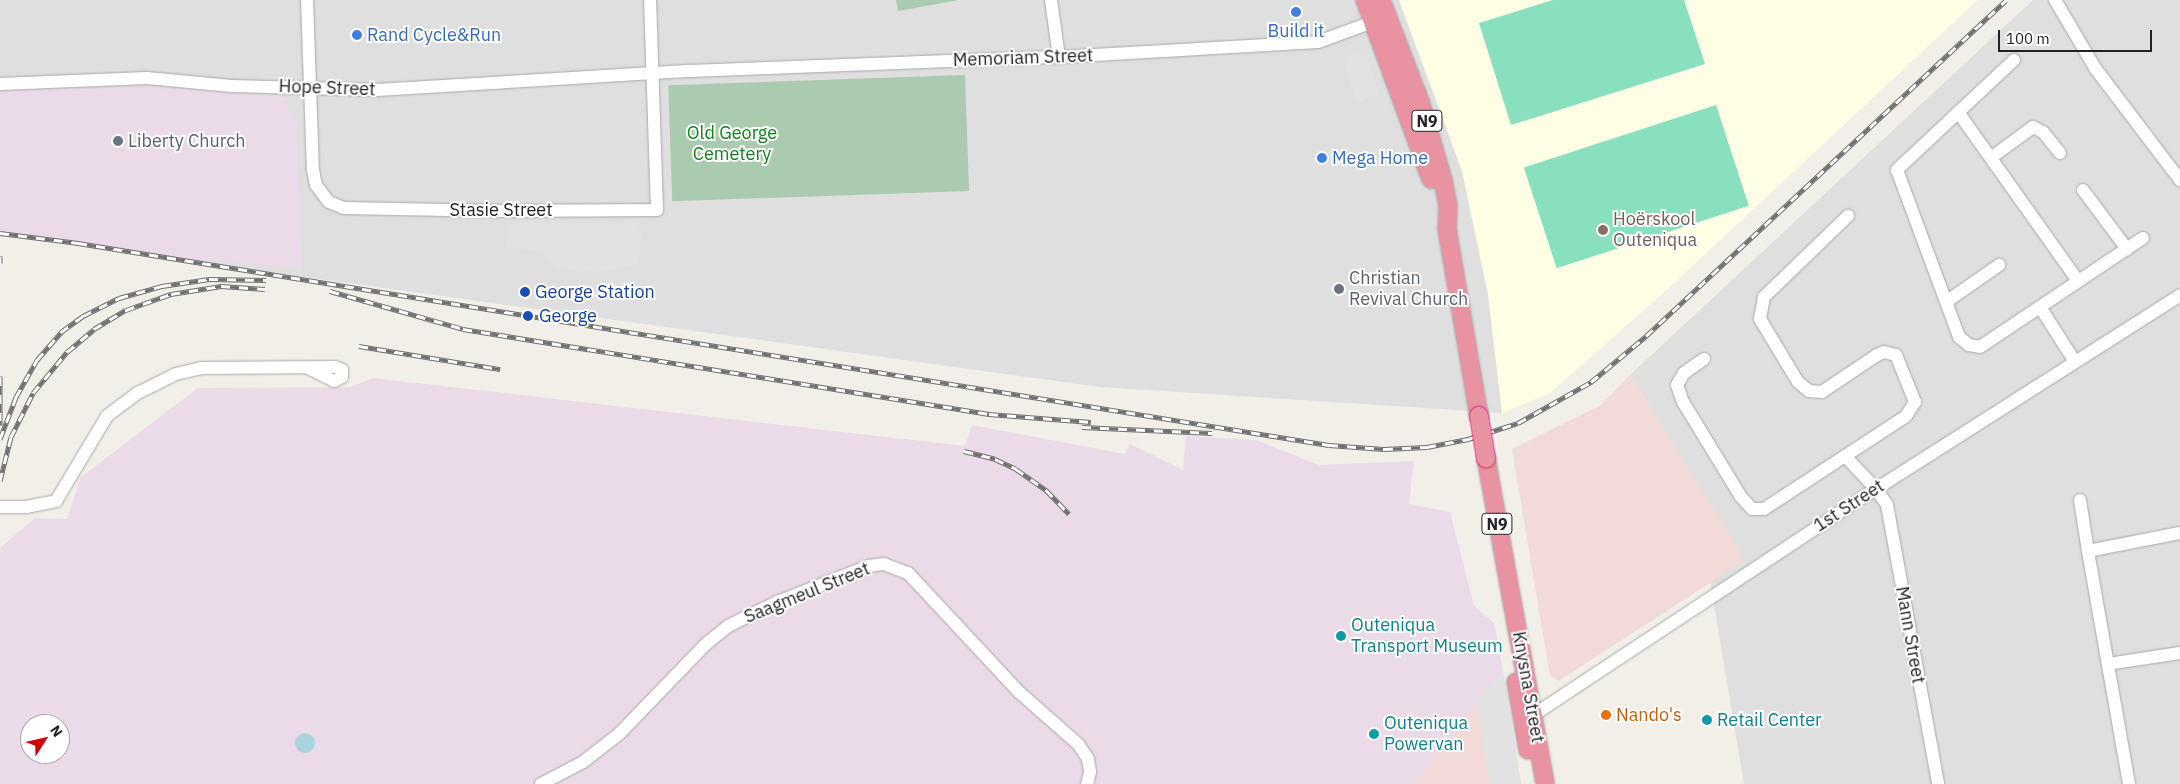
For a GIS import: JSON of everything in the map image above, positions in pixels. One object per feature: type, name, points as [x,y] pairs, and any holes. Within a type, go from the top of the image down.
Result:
[{"type":"highway","name":"N9","points":[[1365,0],[1380,19]]},
{"type":"highway","name":"N9","points":[[1380,19],[1381,0]]},
{"type":"highway","name":"Knysna Street","points":[[1380,19],[1439,217],[1446,229],[1508,590],[1515,610],[1528,719],[1533,784]]},
{"type":"highway","name":"Knysna Street","points":[[1528,719],[1545,784]]},
{"type":"street","points":[[307,0],[311,88]]},
{"type":"street","points":[[650,0],[653,73]]},
{"type":"street","points":[[1051,0],[1059,57]]},
{"type":"street","points":[[2056,2],[2095,68],[2180,180]]},
{"type":"street","name":"Memoriam Street","points":[[653,73],[1059,57],[1318,42],[1380,19]]},
{"type":"street","points":[[2014,60],[1898,170],[1959,337],[1975,347],[1980,347],[2144,238]]},
{"type":"street","name":"Stasie Street","points":[[311,88],[316,185],[329,202],[344,208],[657,210],[653,73]]},
{"type":"street","name":"Hope Street","points":[[0,84],[147,78],[232,86],[377,90],[653,73]]},
{"type":"street","points":[[1958,112],[1992,157],[2078,281]]},
{"type":"street","points":[[1992,157],[2032,127],[2042,132],[2060,153]]},
{"type":"street","points":[[2083,190],[2127,250]]},
{"type":"street","points":[[1704,359],[1684,373],[1677,385],[1683,402],[1746,505],[1760,511],[1845,456],[1912,409],[1915,402],[1912,390],[1896,355],[1884,352],[1828,388],[1809,391],[1798,382],[1763,326],[1759,312],[1764,297],[1848,216]]},
{"type":"street","points":[[1946,302],[1999,265]]},
{"type":"street","name":"1st Street","points":[[1528,719],[1596,670],[1876,488],[2180,295]]},
{"type":"street","points":[[2040,307],[2075,362]]},
{"type":"street","points":[[0,507],[26,507],[56,501],[108,416],[138,393],[176,374],[202,368],[308,368]]},
{"type":"street","name":"Mann Street","points":[[1845,456],[1876,488],[1890,517],[1938,784]]},
{"type":"street","points":[[2080,500],[2129,784]]},
{"type":"street","points":[[2088,551],[2180,533]]},
{"type":"street","name":"Saagmeul Street","points":[[541,784],[583,762],[618,734],[706,644],[728,626],[777,602],[869,566],[884,564],[908,573],[1019,692],[1078,744],[1088,759],[1090,772],[1087,784]]},
{"type":"street","points":[[2108,664],[2180,653]]},
{"type":"shaded area","points":[[0,0],[1978,0],[1668,289],[1549,394],[1502,413],[1100,387],[0,235]]},
{"type":"shaded area","name":"Hoërskool Outeniqua","points":[[1399,0],[1978,0],[1668,289],[1549,394],[1502,413],[1488,295],[1462,171]]},
{"type":"shaded area","points":[[2033,0],[2180,0],[2180,784],[1744,784],[1710,582],[1744,560],[1630,375]]},
{"type":"shaded area","points":[[1366,52],[1380,95],[1357,102],[1343,59]]},
{"type":"shaded area","points":[[159,86],[283,97],[296,124],[302,269],[165,256],[0,236],[0,91]]},
{"type":"shaded area","points":[[513,222],[631,224],[640,229],[641,240],[638,265],[596,272],[559,268],[541,252],[507,247],[508,228]]},
{"type":"shaded area","points":[[1630,375],[1745,560],[1559,681],[1550,676],[1512,449],[1601,405]]},
{"type":"shaded area","points":[[372,378],[965,446],[972,425],[1125,454],[1130,444],[1183,470],[1186,436],[1256,440],[1319,465],[1414,461],[1409,504],[1450,512],[1474,606],[1494,623],[1503,671],[1414,784],[0,784],[0,548],[35,518],[67,519],[81,477],[198,388],[351,387]]},
{"type":"shaded area","points":[[1503,671],[1521,784],[1414,784],[1414,782]]},
{"type":"shaded area","points":[[1503,671],[1521,784],[1490,784],[1477,702]]},
{"type":"green space","points":[[896,0],[959,0],[898,11]]},
{"type":"green space","points":[[1553,0],[1684,0],[1705,64],[1511,125],[1479,23]]},
{"type":"green space","name":"Old George Cemetery","points":[[965,75],[969,191],[672,201],[668,85]]},
{"type":"green space","points":[[1716,105],[1749,206],[1557,268],[1524,167]]},
{"type":"water","points":[[305,733],[312,736],[315,743],[312,750],[305,753],[298,750],[295,743],[298,736]]},
{"type":"pier","points":[[1492,414],[1499,456],[1474,460],[1467,418]]},
{"type":"railway","points":[[0,233],[78,243],[1329,445],[1384,449],[1427,447],[1468,439],[1518,423],[1591,382],[1646,336],[2006,0]]},
{"type":"railway","points":[[0,256],[0,263]]},
{"type":"railway","points":[[0,439],[16,397],[37,360],[61,332],[83,316],[119,298],[162,286],[209,279],[266,280]]},
{"type":"railway","points":[[0,481],[11,437],[33,393],[67,352],[94,329],[126,310],[171,294],[221,286],[265,289]]},
{"type":"railway","points":[[330,291],[463,329],[989,414],[1091,422]]},
{"type":"railway","points":[[359,346],[500,369]]},
{"type":"railway","points":[[0,376],[0,425]]},
{"type":"railway","points":[[1082,427],[1212,433]]},
{"type":"railway","points":[[964,451],[995,459],[1016,469],[1046,490],[1069,514]]},
{"type":"place","name":"Build it","points":[[1296,12]]},
{"type":"place","name":"Rand Cycle&Run","points":[[357,35]]},
{"type":"place","name":"Liberty Church","points":[[118,141]]},
{"type":"place","name":"Mega Home","points":[[1322,158]]},
{"type":"place","name":"Hoërskool Outeniqua","points":[[1603,230]]},
{"type":"place","name":"Christian Revival Church","points":[[1339,289]]},
{"type":"place","name":"George Station","points":[[525,292]]},
{"type":"place","name":"George","points":[[528,316]]},
{"type":"place","name":"Outeniqua Transport Museum","points":[[1341,636]]},
{"type":"place","name":"Nando's","points":[[1606,715]]},
{"type":"place","name":"Retail Center","points":[[1707,720]]},
{"type":"place","name":"Outeniqua Powervan","points":[[1374,734]]}]
